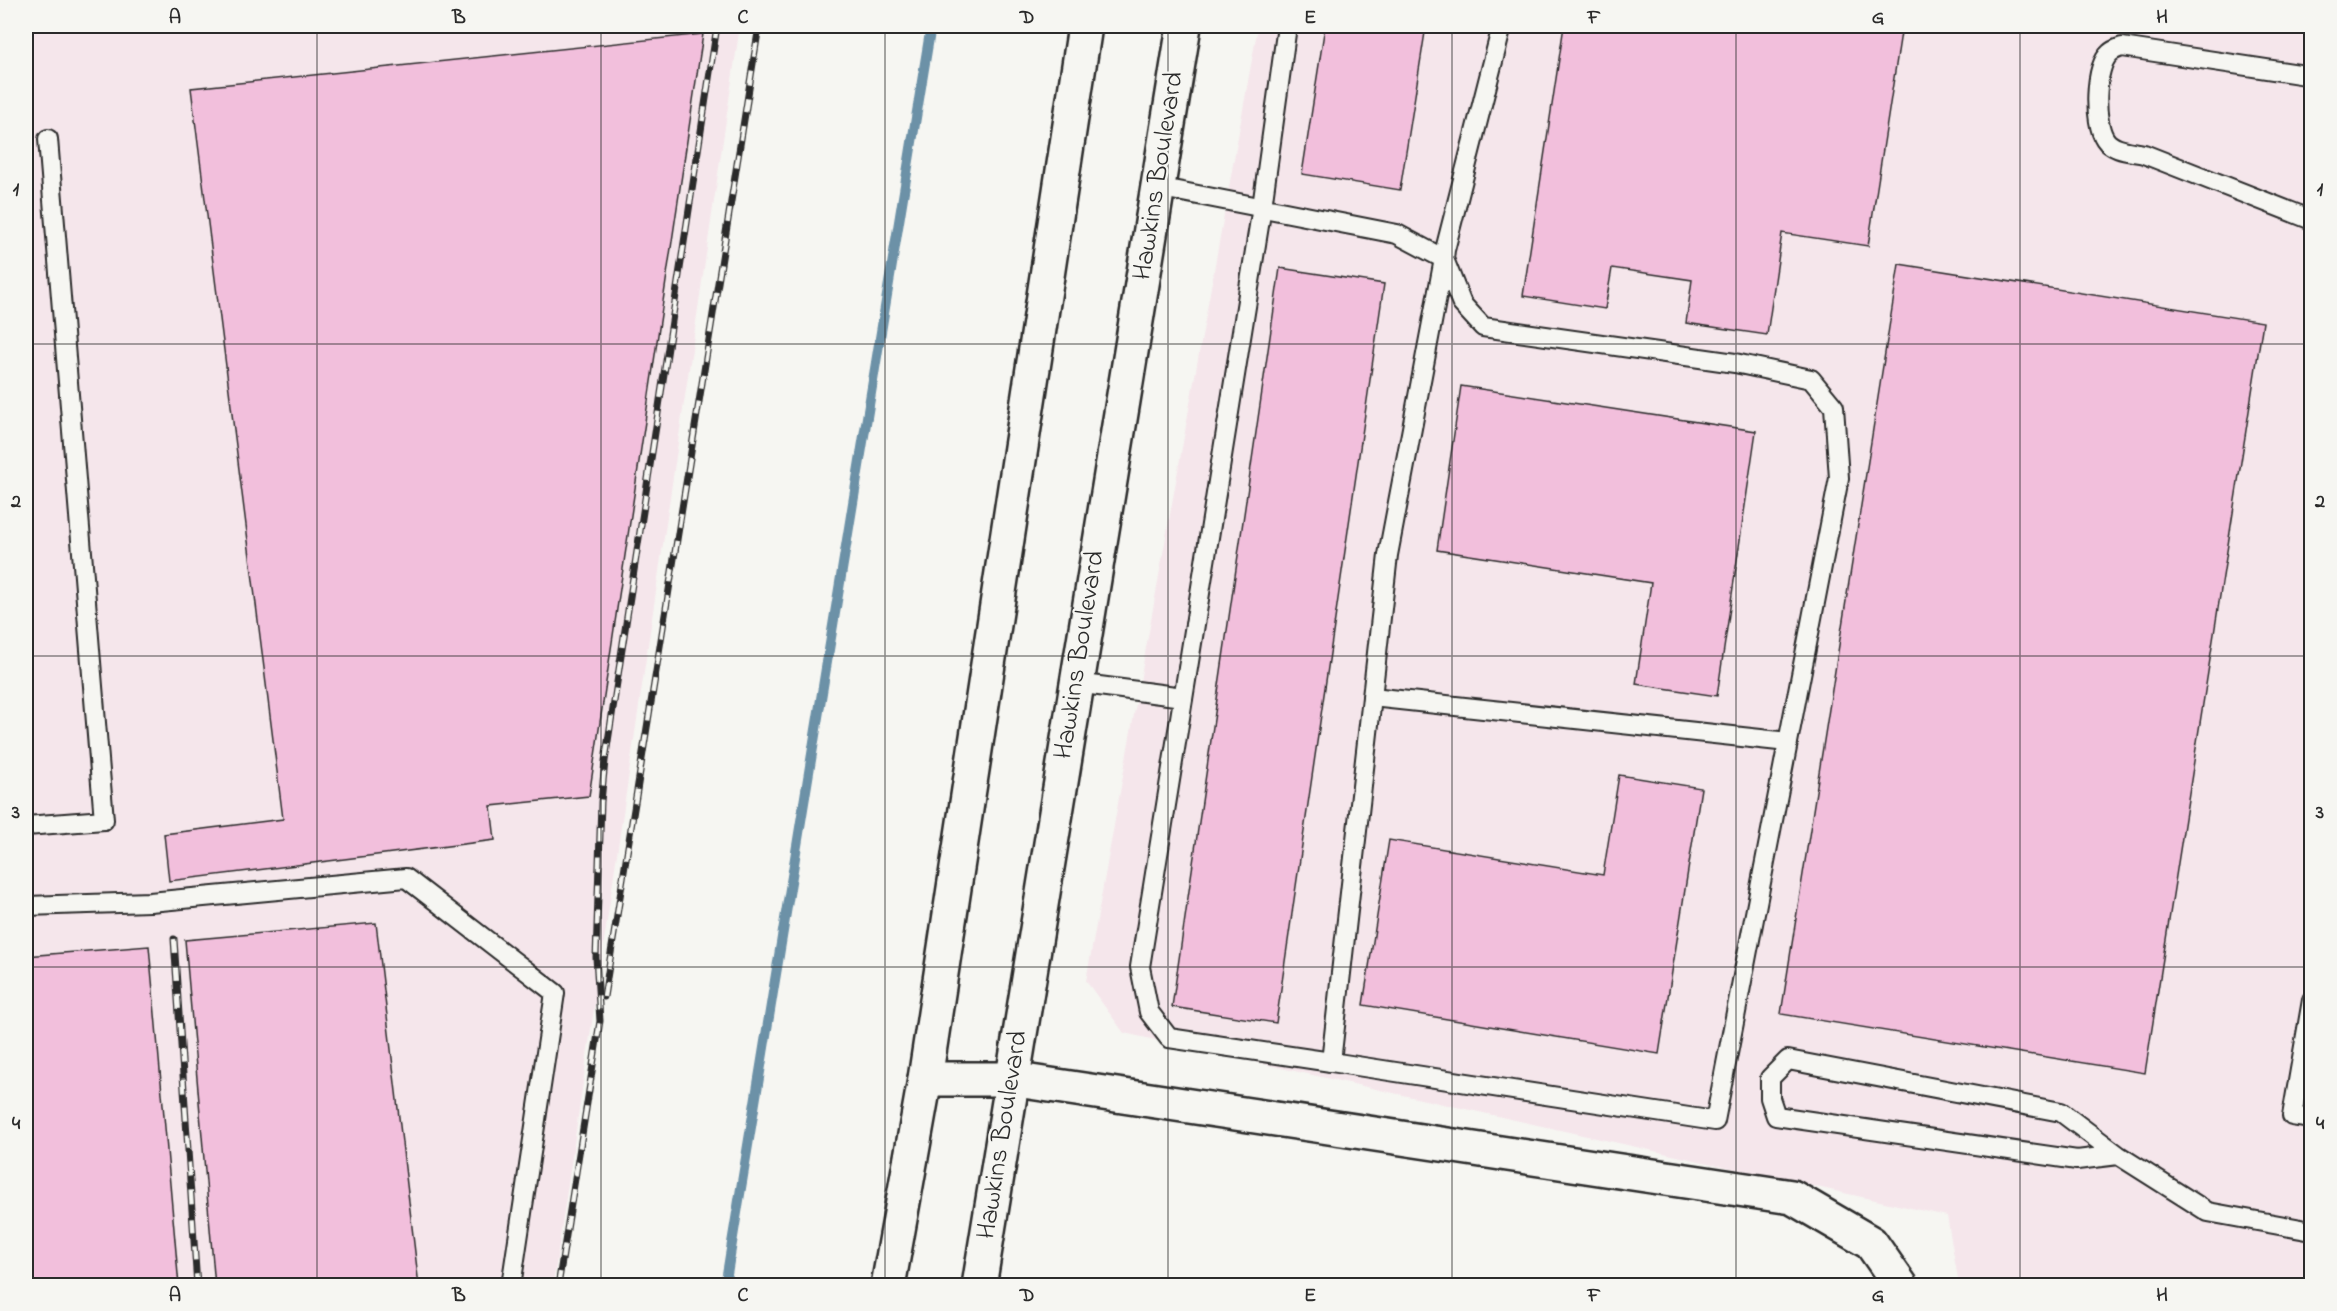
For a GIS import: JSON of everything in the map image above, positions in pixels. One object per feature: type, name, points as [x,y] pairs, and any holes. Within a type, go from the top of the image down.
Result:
[{"type":"main road","points":[[888,1286],[925,1079],[1085,26]]},
{"type":"main road","name":"Hawkins Boulevard","points":[[979,1286],[1184,26]]},
{"type":"main road","points":[[925,1079],[1011,1079],[1792,1197],[1871,1243],[1902,1286]]},
{"type":"lane","points":[[1157,187],[1262,207],[1398,234],[1444,259],[1462,304],[1483,327],[1735,363],[1811,379],[1834,407],[1839,478],[1715,1121],[1169,1038],[1149,1012],[1140,967],[1262,207],[1287,26]]},
{"type":"lane","points":[[1331,1062],[1388,555],[1444,259],[1502,26]]},
{"type":"lane","points":[[2312,76],[2122,46],[2109,53],[2102,65],[2099,76],[2097,121],[2105,139],[2116,148],[2144,154],[2312,220]]},
{"type":"lane","points":[[26,826],[104,820],[48,139]]},
{"type":"lane","points":[[1076,683],[1183,697]]},
{"type":"lane","points":[[1372,697],[1788,742]]},
{"type":"lane","points":[[26,906],[150,902],[406,878],[555,993],[511,1286]]},
{"type":"lane","points":[[2312,1000],[2292,1116],[2312,1119]]},
{"type":"lane","points":[[2118,1155],[2077,1160],[1776,1116],[1770,1098],[1770,1078],[1788,1060],[2061,1112],[2118,1155],[2208,1212],[2312,1231]]},
{"type":"shaded area","points":[[26,26],[740,26],[553,1285],[26,1285]]},
{"type":"shaded area","points":[[1258,26],[2311,26],[2311,1285],[1959,1285],[1947,1216],[1124,1033],[1086,981]]},
{"type":"building","points":[[1325,26],[1426,26],[1400,190],[1302,174]]},
{"type":"building","points":[[1564,26],[1902,26],[1868,246],[1782,233],[1767,335],[1686,323],[1692,280],[1612,268],[1605,309],[1523,296]]},
{"type":"building","points":[[703,34],[589,796],[491,806],[495,840],[169,881],[164,834],[283,819],[191,88]]},
{"type":"building","points":[[1899,264],[2263,322],[2145,1073],[1781,1014]]},
{"type":"building","points":[[1280,268],[1384,284],[1276,1023],[1172,1007]]},
{"type":"building","points":[[1461,386],[1756,431],[1717,696],[1636,684],[1651,583],[1437,550]]},
{"type":"building","points":[[1619,775],[1701,788],[1659,1054],[1363,1005],[1389,840],[1603,875]]},
{"type":"building","points":[[376,923],[419,1286],[215,1286],[185,940]]},
{"type":"building","points":[[149,946],[179,1286],[26,1286],[26,956]]},
{"type":"waterway","points":[[725,1286],[931,26]]},
{"type":"railway","points":[[558,1286],[600,1021],[596,957],[601,802],[605,761],[717,26]]},
{"type":"railway","points":[[604,997],[759,26]]},
{"type":"railway","points":[[174,939],[197,1286]]}]
